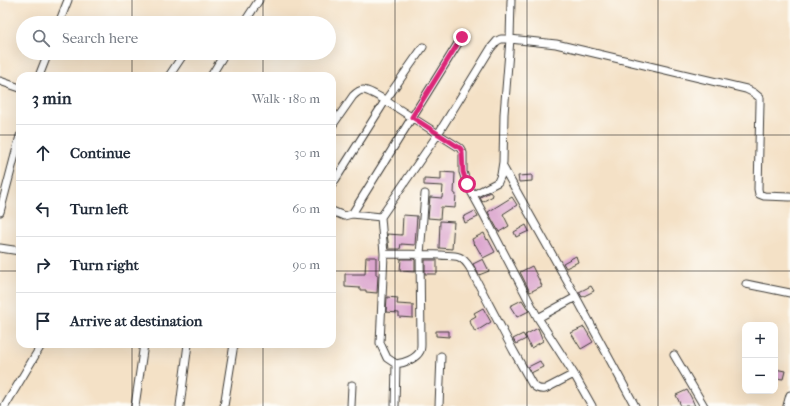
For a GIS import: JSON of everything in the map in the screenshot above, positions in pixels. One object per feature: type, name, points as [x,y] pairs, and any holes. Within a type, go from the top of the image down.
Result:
[{"type":"street","points":[[62,16],[68,0]]},
{"type":"street","points":[[249,16],[259,0]]},
{"type":"street","points":[[473,195],[498,182],[502,175],[511,0]]},
{"type":"street","points":[[352,214],[462,37]]},
{"type":"street","points":[[425,194],[420,254],[420,351],[416,357],[396,364],[387,358],[380,343],[384,254],[381,217],[438,134],[494,43],[499,40],[510,39],[556,44],[746,89],[754,93],[760,98],[758,189],[760,194],[764,196],[790,197]]},
{"type":"street","points":[[336,179],[385,100],[422,47]]},
{"type":"street","points":[[41,72],[45,60]]},
{"type":"street","points":[[172,72],[180,60]]},
{"type":"street","points":[[213,72],[221,60]]},
{"type":"street","points":[[0,81],[16,87]]},
{"type":"street","points":[[336,120],[356,92],[365,90],[385,100],[460,148],[462,151],[463,172],[467,184],[538,318],[574,374],[591,406]]},
{"type":"street","points":[[0,212],[16,151]]},
{"type":"street","points":[[503,167],[635,406]]},
{"type":"street","points":[[336,213],[344,216],[352,214],[381,217]]},
{"type":"street","points":[[0,248],[16,250]]},
{"type":"street","points":[[384,254],[420,254],[458,257],[466,262],[535,388],[540,390],[545,389],[574,374]]},
{"type":"street","points":[[746,284],[790,293]]},
{"type":"street","points":[[538,318],[576,297]]},
{"type":"street","points":[[5,406],[40,348]]},
{"type":"street","points":[[135,406],[143,348]]},
{"type":"street","points":[[180,406],[187,348]]},
{"type":"street","points":[[224,406],[233,348]]},
{"type":"street","points":[[674,355],[704,406]]},
{"type":"street","points":[[440,356],[440,406]]},
{"type":"street","points":[[395,406],[396,364]]},
{"type":"street","points":[[351,406],[352,385]]},
{"type":"street","points":[[788,406],[790,395]]},
{"type":"building","points":[[441,172],[455,173],[455,208],[441,207],[440,219],[428,218],[430,197],[442,198],[443,186],[424,185],[424,179],[441,180]]},
{"type":"building","points":[[532,175],[532,181],[519,182],[518,176]]},
{"type":"building","points":[[490,192],[493,196],[482,202],[480,197]]},
{"type":"building","points":[[512,197],[517,205],[503,214],[509,226],[499,232],[488,212]]},
{"type":"building","points":[[475,211],[478,217],[465,223],[463,217]]},
{"type":"building","points":[[403,215],[417,216],[415,245],[401,244],[400,249],[389,249],[387,234],[402,235]]},
{"type":"building","points":[[440,221],[454,222],[452,249],[439,248]]},
{"type":"building","points":[[526,225],[529,231],[516,237],[514,232]]},
{"type":"building","points":[[484,233],[495,252],[483,258],[475,244],[474,245],[472,239]]},
{"type":"building","points":[[576,256],[578,262],[566,268],[563,263]]},
{"type":"building","points":[[366,257],[376,257],[376,275],[378,275],[377,293],[366,292],[366,290],[360,290],[360,288],[345,287],[345,274],[365,274]]},
{"type":"building","points":[[401,259],[414,259],[415,272],[400,271]]},
{"type":"building","points":[[483,259],[489,271],[479,275],[473,264]]},
{"type":"building","points":[[425,260],[437,260],[437,274],[425,274]]},
{"type":"building","points":[[532,266],[542,286],[530,292],[520,272]]},
{"type":"building","points":[[591,286],[594,291],[582,297],[579,292]]},
{"type":"building","points":[[387,297],[398,298],[397,304],[413,305],[413,318],[399,317],[399,313],[386,312]]},
{"type":"building","points":[[522,300],[529,311],[517,317],[510,306]]},
{"type":"building","points":[[483,308],[491,322],[475,332],[469,320],[476,316],[474,313]]},
{"type":"building","points":[[584,327],[593,342],[581,349],[571,333]]},
{"type":"building","points":[[538,328],[543,341],[531,348],[525,335]]},
{"type":"building","points":[[436,331],[449,331],[449,337],[436,336]]},
{"type":"building","points":[[523,334],[526,339],[516,344],[513,339]]},
{"type":"building","points":[[540,361],[543,367],[531,373],[528,367]]},
{"type":"building","points":[[778,370],[785,371],[783,379],[778,378]]},
{"type":"building","points":[[687,390],[695,406],[681,406],[676,395]]},
{"type":"route","points":[[462,37],[412,117],[460,148],[463,153],[463,172],[467,184]]}]
